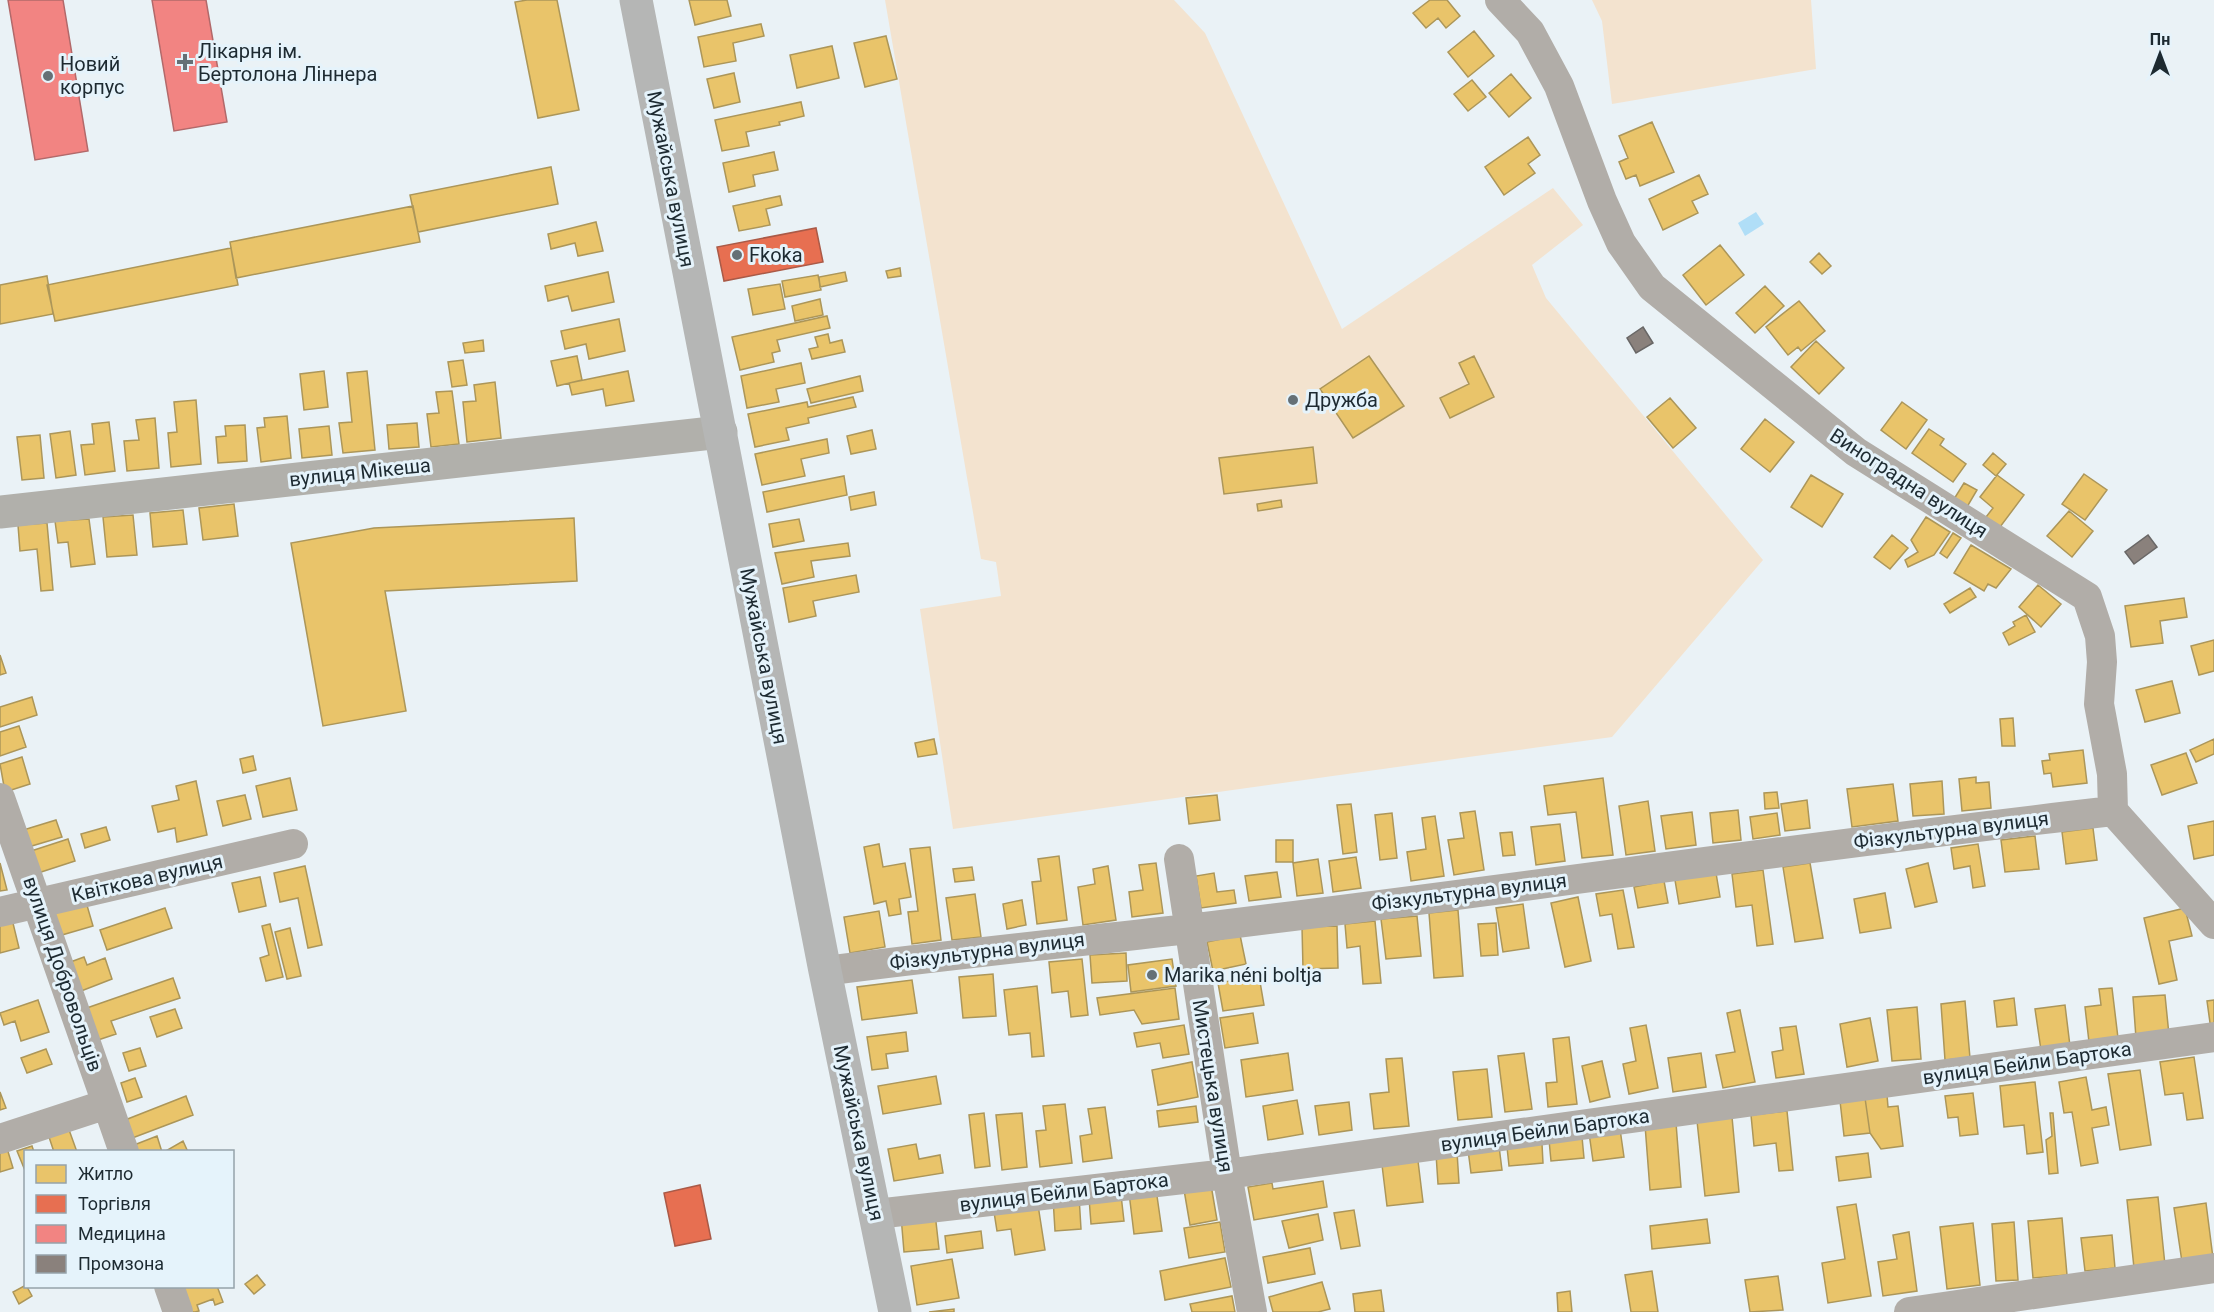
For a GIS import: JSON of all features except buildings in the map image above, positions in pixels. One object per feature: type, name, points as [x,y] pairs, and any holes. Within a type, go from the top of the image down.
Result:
[{"type":"highway","name":"Мужайська вулиця","points":[[636,0],[825,971],[895,1312]]},
{"type":"main road","name":"вулиця Мікеша","points":[[0,512],[721,432]]},
{"type":"street","name":"Виноградна вулиця","points":[[1500,0],[1530,32],[1559,86],[1602,201],[1621,243],[1652,287],[1856,452],[2087,597],[2100,636],[2102,662],[2099,704],[2112,774],[2113,811]]},
{"type":"street","name":"вулиця Добровольців","points":[[0,798],[123,1150]]},
{"type":"street","points":[[2113,811],[2214,924]]},
{"type":"street","name":"Фізкультурна вулиця","points":[[825,971],[956,954],[1188,929],[1936,831],[2113,811]]},
{"type":"street","name":"Квіткова вулиця","points":[[0,912],[293,844]]},
{"type":"street","name":"Мистецька вулиця","points":[[1179,859],[1227,1174],[1252,1312]]},
{"type":"street","name":"вулиця Бейли Бартока","points":[[876,1214],[1227,1174],[2214,1037]]},
{"type":"street","points":[[0,1139],[108,1104]]},
{"type":"street","points":[[1908,1312],[2214,1268]]},
{"type":"street","points":[[169,1288],[178,1312]]},
{"type":"shaded area","name":"Дружба","points":[[885,0],[1174,0],[1205,33],[1342,329],[1553,188],[1583,225],[1532,265],[1546,298],[1763,560],[1612,737],[953,829],[920,609],[1001,596],[996,562],[981,559]]},
{"type":"shaded area","points":[[1592,0],[1811,0],[1816,69],[1612,104],[1602,21]]},
{"type":"water","points":[[1756,212],[1764,224],[1745,236],[1738,223]]},
{"type":"place","name":"Лікарня ім. Бертолона Ліннера","points":[[185,62]]},
{"type":"place","name":"Новий корпус","points":[[48,76]]},
{"type":"place","name":"Fkoka","points":[[737,255]]},
{"type":"place","name":"Дружба","points":[[1293,400]]},
{"type":"place","name":"Marika néni boltja","points":[[1152,975]]}]
